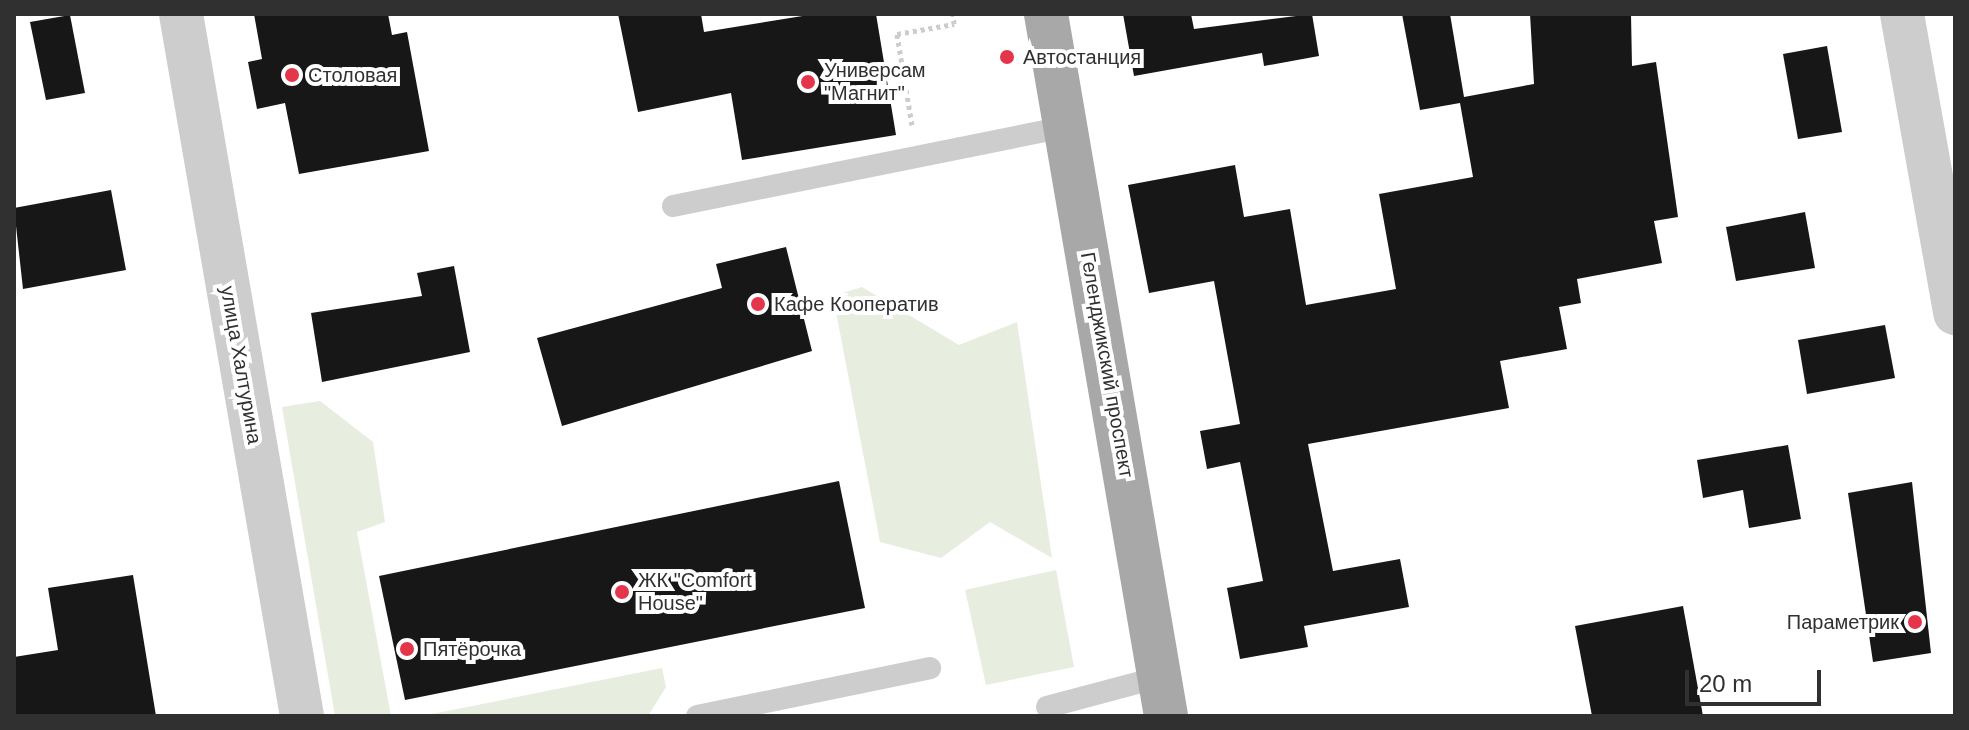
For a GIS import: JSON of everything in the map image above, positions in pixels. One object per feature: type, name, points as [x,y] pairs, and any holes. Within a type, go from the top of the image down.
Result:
[{"type":"main road","name":"Геленджикский проспект","points":[[1046,14],[1163,696]]},
{"type":"street","name":"улица Халтурина","points":[[181,14],[302,716]]},
{"type":"street","points":[[1902,14],[1955,313]]},
{"type":"lane","points":[[673,206],[1066,127]]},
{"type":"lane","points":[[697,716],[930,668]]},
{"type":"lane","points":[[1047,707],[1163,696]]},
{"type":"path","points":[[912,129],[897,34],[954,24],[953,14]]},
{"type":"shaded area","points":[[862,287],[959,345],[1017,322],[1052,558],[990,522],[941,558],[880,542],[833,296]]},
{"type":"shaded area","points":[[320,401],[373,442],[385,522],[357,532],[391,716],[335,716],[282,407]]},
{"type":"shaded area","points":[[1056,570],[1074,667],[986,685],[965,590]]},
{"type":"shaded area","points":[[662,668],[666,687],[648,716],[422,716]]},
{"type":"building","points":[[254,14],[388,14],[392,35],[407,32],[429,151],[299,174],[285,103],[257,109],[248,62],[262,59]]},
{"type":"building","name":"Универсам \"Магнит\"","points":[[618,14],[701,14],[704,32],[815,14],[876,14],[896,135],[742,160],[731,93],[638,112]]},
{"type":"building","points":[[1123,14],[1191,14],[1194,29],[1312,14],[1319,56],[1264,66],[1262,53],[1134,76]]},
{"type":"building","points":[[1402,14],[1450,14],[1464,97],[1534,84],[1530,14],[1631,14],[1632,66],[1656,62],[1678,217],[1654,221],[1662,263],[1577,279],[1581,303],[1559,307],[1567,349],[1500,361],[1509,408],[1308,444],[1333,571],[1400,559],[1409,607],[1304,626],[1308,647],[1240,659],[1227,588],[1263,581],[1240,462],[1207,469],[1200,431],[1240,424],[1214,281],[1149,293],[1128,185],[1235,165],[1244,217],[1290,209],[1306,305],[1396,289],[1379,194],[1473,177],[1460,103],[1420,110]]},
{"type":"building","points":[[70,15],[85,93],[46,100],[30,22]]},
{"type":"building","points":[[1827,46],[1842,132],[1798,139],[1783,54]]},
{"type":"building","points":[[111,190],[126,270],[23,289],[14,208]]},
{"type":"building","points":[[1805,212],[1815,268],[1736,281],[1726,227]]},
{"type":"building","points":[[786,247],[812,351],[562,426],[537,338],[722,288],[716,264]]},
{"type":"building","points":[[454,266],[470,352],[322,382],[311,313],[422,296],[417,273]]},
{"type":"building","points":[[1885,325],[1895,378],[1807,394],[1798,340]]},
{"type":"building","points":[[1788,445],[1801,519],[1749,528],[1743,490],[1703,498],[1697,460]]},
{"type":"building","name":"ЖК \"Comfort House\"","points":[[839,481],[865,608],[405,700],[379,576]]},
{"type":"building","points":[[1912,482],[1931,653],[1873,662],[1848,493]]},
{"type":"building","points":[[133,575],[156,716],[14,716],[14,657],[58,650],[48,588]]},
{"type":"building","points":[[1683,606],[1703,716],[1592,716],[1575,626]]},
{"type":"place","name":"Автостанция","points":[[1007,57]]},
{"type":"place","name":"Столовая","points":[[292,75]]},
{"type":"place","name":"Универсам \"Магнит\"","points":[[808,82]]},
{"type":"place","name":"Кафе Кооператив","points":[[758,304]]},
{"type":"place","name":"ЖК \"Comfort House\"","points":[[622,592]]},
{"type":"place","name":"Параметрик","points":[[1915,622]]},
{"type":"place","name":"Пятёрочка","points":[[407,649]]}]
